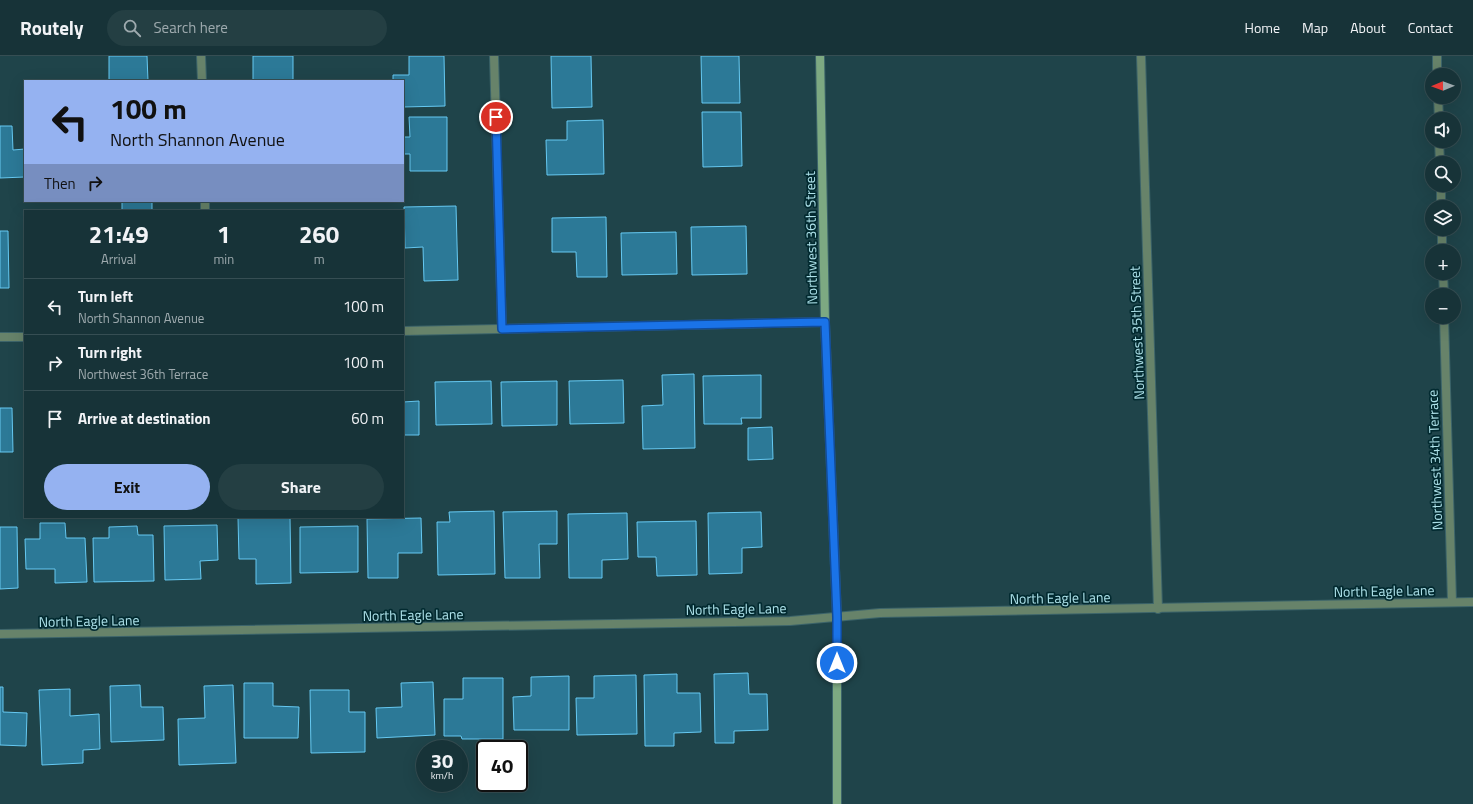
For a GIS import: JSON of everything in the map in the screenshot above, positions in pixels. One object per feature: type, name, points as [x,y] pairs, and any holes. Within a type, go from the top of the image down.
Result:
[{"type":"street","points":[[201,56],[202,80]]},
{"type":"street","points":[[494,56],[502,329]]},
{"type":"street","name":"Northwest 36th Street","points":[[820,56],[825,322],[837,617],[837,804]]},
{"type":"street","name":"Northwest 35th Street","points":[[1141,56],[1158,609]]},
{"type":"street","points":[[1437,56],[1438,68]]},
{"type":"street","points":[[404,331],[825,322]]},
{"type":"street","name":"Northwest 34th Terrace","points":[[1444,324],[1452,602]]},
{"type":"street","points":[[0,337],[24,337]]},
{"type":"street","name":"North Eagle Lane","points":[[0,634],[790,621],[880,613],[1473,602]]},
{"type":"building","points":[[109,56],[147,56],[148,80],[109,80]]},
{"type":"building","points":[[253,56],[293,56],[293,80],[253,80]]},
{"type":"building","points":[[409,56],[444,56],[445,106],[404,107],[404,80],[393,80],[393,75],[409,75]]},
{"type":"building","points":[[551,56],[591,56],[592,107],[552,108]]},
{"type":"building","points":[[701,56],[739,56],[740,103],[702,103]]},
{"type":"building","points":[[702,112],[741,112],[742,166],[703,167]]},
{"type":"building","points":[[409,117],[447,117],[447,171],[410,171],[410,154],[404,154],[404,137],[410,137]]},
{"type":"building","points":[[603,120],[604,174],[547,175],[546,140],[567,140],[567,121]]},
{"type":"building","points":[[0,126],[12,126],[13,150],[24,149],[24,177],[0,178]]},
{"type":"building","points":[[122,202],[152,202],[152,210],[122,210]]},
{"type":"building","points":[[456,206],[458,280],[424,281],[423,247],[405,248],[404,207]]},
{"type":"building","points":[[606,217],[607,277],[577,277],[576,252],[552,252],[552,218]]},
{"type":"building","points":[[746,226],[747,274],[692,275],[691,227]]},
{"type":"building","points":[[0,231],[8,231],[9,288],[0,288]]},
{"type":"building","points":[[676,232],[677,274],[622,275],[621,233]]},
{"type":"building","points":[[694,374],[695,448],[643,449],[642,406],[663,405],[662,375]]},
{"type":"building","points":[[761,375],[761,418],[741,418],[742,424],[704,424],[703,376]]},
{"type":"building","points":[[623,380],[624,423],[570,424],[569,381]]},
{"type":"building","points":[[491,381],[492,424],[436,425],[435,382]]},
{"type":"building","points":[[557,381],[557,425],[502,426],[501,382]]},
{"type":"building","points":[[419,401],[419,435],[404,435],[404,402]]},
{"type":"building","points":[[0,408],[12,408],[13,452],[0,452]]},
{"type":"building","points":[[772,427],[773,459],[748,460],[748,428]]},
{"type":"building","points":[[494,511],[495,574],[438,575],[437,522],[450,522],[449,512]]},
{"type":"building","points":[[557,511],[557,544],[539,544],[540,578],[505,578],[503,512]]},
{"type":"building","points":[[761,512],[762,547],[742,548],[742,573],[709,574],[708,513]]},
{"type":"building","points":[[627,513],[628,559],[602,560],[602,578],[569,578],[568,514]]},
{"type":"building","points":[[238,518],[290,518],[291,583],[256,584],[256,559],[239,559]]},
{"type":"building","points":[[421,518],[422,553],[398,553],[398,578],[368,578],[367,519]]},
{"type":"building","points":[[696,521],[697,575],[657,576],[656,557],[638,557],[637,522]]},
{"type":"building","points":[[40,523],[65,523],[66,538],[85,538],[87,582],[55,583],[55,569],[26,569],[25,539],[40,539]]},
{"type":"building","points":[[217,525],[218,560],[200,561],[201,579],[165,580],[164,526]]},
{"type":"building","points":[[137,526],[138,535],[153,535],[154,581],[94,582],[93,538],[109,538],[109,527]]},
{"type":"building","points":[[358,526],[358,572],[300,573],[300,527]]},
{"type":"building","points":[[0,527],[17,527],[18,588],[0,589]]},
{"type":"building","points":[[748,673],[749,694],[767,694],[768,730],[734,731],[734,743],[715,743],[714,674]]},
{"type":"building","points":[[677,674],[677,693],[700,693],[701,732],[674,733],[674,746],[645,746],[644,675]]},
{"type":"building","points":[[636,675],[637,734],[577,735],[576,698],[594,698],[594,676]]},
{"type":"building","points":[[569,676],[569,730],[514,730],[513,697],[531,696],[531,677]]},
{"type":"building","points":[[463,678],[503,678],[503,739],[462,739],[461,736],[444,736],[444,699],[463,699]]},
{"type":"building","points":[[433,682],[435,735],[377,738],[376,708],[402,707],[401,683]]},
{"type":"building","points":[[244,683],[273,683],[273,706],[299,707],[298,738],[244,738]]},
{"type":"building","points":[[140,685],[141,707],[163,707],[164,740],[111,742],[110,686]]},
{"type":"building","points":[[233,685],[236,763],[179,765],[178,719],[205,718],[204,686]]},
{"type":"building","points":[[0,687],[3,687],[3,712],[27,713],[26,746],[0,745]]},
{"type":"building","points":[[70,689],[70,716],[99,714],[100,749],[83,750],[83,763],[42,765],[39,690]]},
{"type":"building","points":[[310,690],[349,690],[349,712],[365,712],[365,752],[311,753]]},
{"type":"route","points":[[496,117],[502,329],[825,322],[837,617],[837,663]]}]
